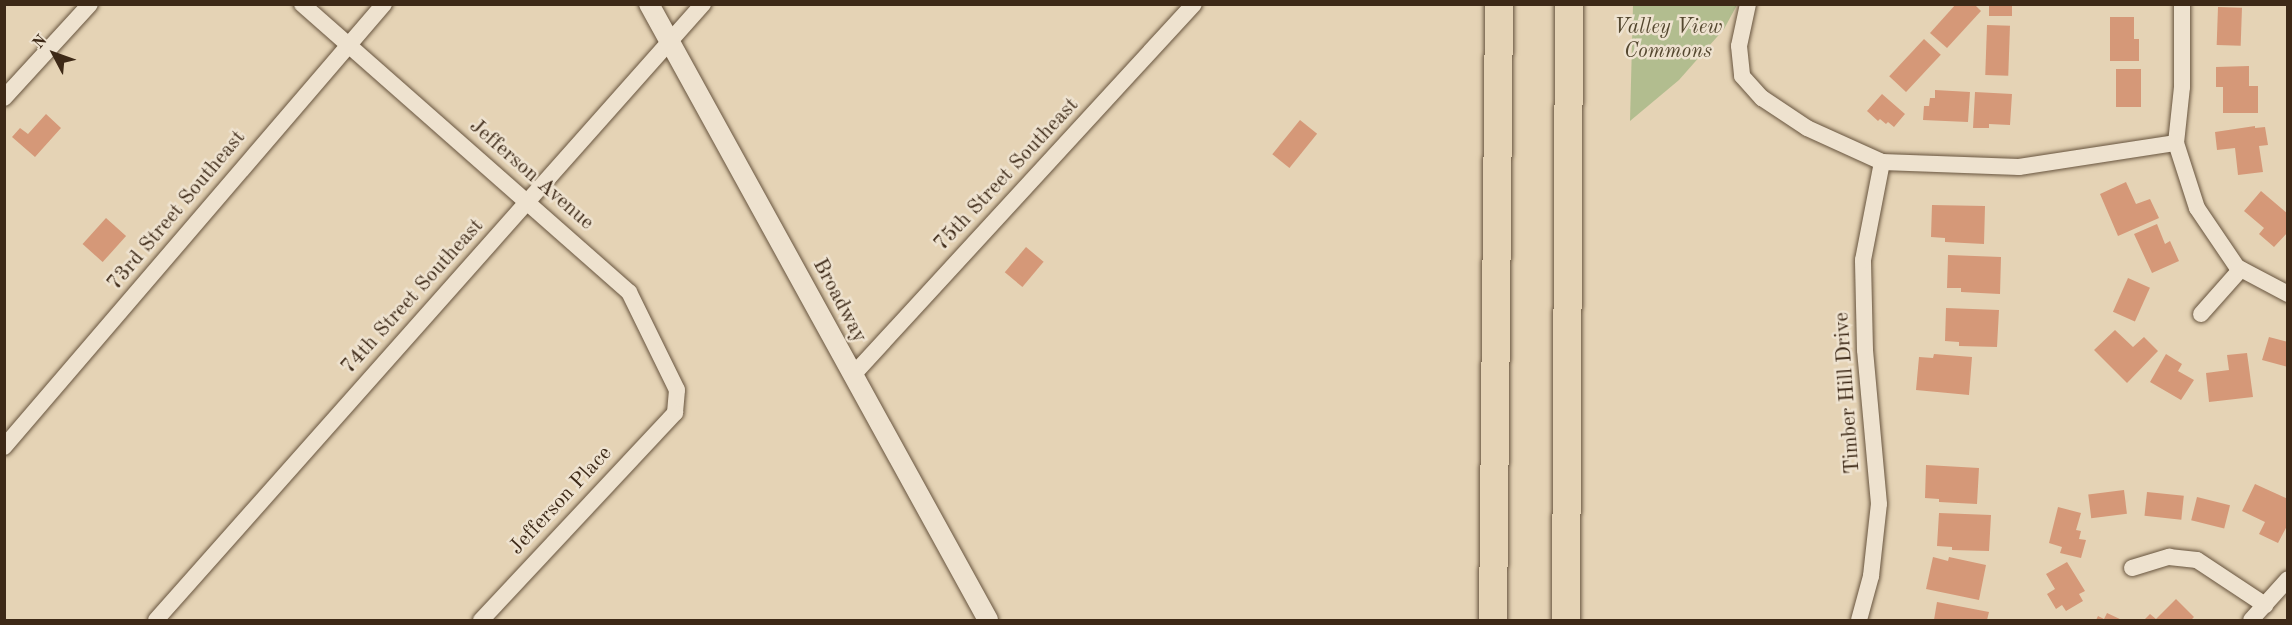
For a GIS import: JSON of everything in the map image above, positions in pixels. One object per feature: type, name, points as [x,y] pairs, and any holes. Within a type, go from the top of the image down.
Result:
[{"type":"highway","points":[[1493,621],[1499,4]]},
{"type":"highway","points":[[1566,621],[1569,4]]},
{"type":"street","points":[[4,98],[90,4]]},
{"type":"street","name":"Jefferson Avenue","points":[[302,4],[629,292],[677,390],[675,413]]},
{"type":"street","name":"73rd Street Southeast","points":[[4,447],[384,4]]},
{"type":"street","name":"Broadway","points":[[649,4],[988,621]]},
{"type":"street","name":"74th Street Southeast","points":[[156,621],[703,4]]},
{"type":"street","name":"75th Street Southeast","points":[[852,376],[1194,4]]},
{"type":"street","points":[[1748,4],[1739,46],[1742,76],[1762,98],[1807,128],[1882,162],[2019,167],[2176,144]]},
{"type":"street","points":[[2182,4],[2182,87],[2176,144],[2197,208],[2241,269],[2288,294]]},
{"type":"street","name":"Timber Hill Drive","points":[[1859,621],[1871,576],[1879,504],[1865,350],[1863,260],[1882,162]]},
{"type":"street","points":[[2201,314],[2241,269]]},
{"type":"street","name":"Jefferson Place","points":[[481,621],[675,413]]},
{"type":"street","points":[[2132,568],[2169,557],[2197,560],[2265,605]]},
{"type":"street","points":[[2251,621],[2288,579]]},
{"type":"green space","name":"Valley View Commons","points":[[1633,5],[1737,5],[1724,29],[1679,80],[1630,121]]},
{"type":"building","points":[[1956,4],[1974,4],[1981,11],[1947,48],[1930,33]]},
{"type":"building","points":[[1989,4],[2012,4],[2012,16],[1989,16]]},
{"type":"building","points":[[2218,7],[2242,8],[2241,46],[2217,45]]},
{"type":"building","points":[[2110,17],[2134,17],[2134,39],[2139,39],[2139,61],[2110,61]]},
{"type":"building","points":[[1987,25],[2010,26],[2008,76],[1985,75]]},
{"type":"building","points":[[1924,39],[1941,55],[1906,92],[1889,76]]},
{"type":"building","points":[[2249,66],[2249,86],[2258,86],[2258,113],[2223,113],[2223,87],[2216,87],[2216,67]]},
{"type":"building","points":[[2116,69],[2141,69],[2141,107],[2116,107]]},
{"type":"building","points":[[1935,90],[1970,92],[1968,122],[1923,120],[1924,106],[1929,106],[1930,98],[1935,98]]},
{"type":"building","points":[[1975,92],[2012,94],[2010,125],[1989,124],[1989,128],[1973,128]]},
{"type":"building","points":[[1882,94],[1905,114],[1894,127],[1880,119],[1878,121],[1867,111]]},
{"type":"building","points":[[46,114],[61,128],[35,157],[12,137],[20,128],[28,134]]},
{"type":"building","points":[[1300,120],[1317,134],[1289,168],[1272,154]]},
{"type":"building","points":[[2255,126],[2255,128],[2265,127],[2268,145],[2259,146],[2263,172],[2238,175],[2235,148],[2217,150],[2215,132]]},
{"type":"building","points":[[2126,182],[2136,204],[2150,199],[2159,218],[2118,236],[2100,194]]},
{"type":"building","points":[[2261,191],[2288,214],[2288,232],[2274,247],[2259,234],[2264,228],[2244,211]]},
{"type":"building","points":[[1932,205],[1985,206],[1984,244],[1945,242],[1945,238],[1931,237]]},
{"type":"building","points":[[106,218],[126,236],[103,262],[83,244]]},
{"type":"building","points":[[2157,224],[2165,244],[2170,241],[2179,261],[2152,273],[2134,234]]},
{"type":"building","points":[[1026,247],[1044,262],[1022,287],[1005,272]]},
{"type":"building","points":[[1948,255],[2001,257],[2000,294],[1961,292],[1961,288],[1947,288]]},
{"type":"building","points":[[2128,278],[2150,288],[2135,322],[2113,312]]},
{"type":"building","points":[[1946,308],[1999,310],[1997,347],[1959,346],[1959,342],[1945,341]]},
{"type":"building","points":[[2115,330],[2133,347],[2144,337],[2158,351],[2127,383],[2094,350]]},
{"type":"building","points":[[2269,337],[2288,342],[2288,367],[2262,360]]},
{"type":"building","points":[[2247,353],[2253,397],[2209,402],[2206,373],[2229,370],[2227,355]]},
{"type":"building","points":[[1934,354],[1972,357],[1969,395],[1916,390],[1919,357],[1933,358]]},
{"type":"building","points":[[2166,354],[2182,364],[2178,371],[2194,380],[2181,400],[2150,382]]},
{"type":"building","points":[[1926,465],[1979,468],[1977,504],[1939,502],[1939,499],[1925,498]]},
{"type":"building","points":[[2255,484],[2288,499],[2288,524],[2278,543],[2259,534],[2265,522],[2242,511]]},
{"type":"building","points":[[2124,490],[2127,514],[2091,518],[2088,494]]},
{"type":"building","points":[[2147,492],[2184,496],[2181,520],[2144,516]]},
{"type":"building","points":[[2197,497],[2230,505],[2224,529],[2191,520]]},
{"type":"building","points":[[2058,507],[2081,513],[2076,530],[2081,531],[2079,539],[2086,540],[2081,558],[2060,553],[2062,547],[2049,543]]},
{"type":"building","points":[[1939,513],[1991,515],[1989,551],[1952,550],[1952,547],[1937,546]]},
{"type":"building","points":[[1933,557],[1948,561],[1949,557],[1986,565],[1979,600],[1926,589]]},
{"type":"building","points":[[2067,562],[2085,591],[2079,594],[2083,601],[2066,611],[2062,605],[2056,609],[2047,594],[2055,589],[2046,574]]},
{"type":"building","points":[[2176,599],[2194,617],[2191,620],[2144,620],[2150,614],[2156,619]]},
{"type":"building","points":[[1937,602],[1989,612],[1987,620],[1934,620]]},
{"type":"building","points":[[2107,613],[2122,620],[2096,620],[2098,616],[2104,619]]}]
